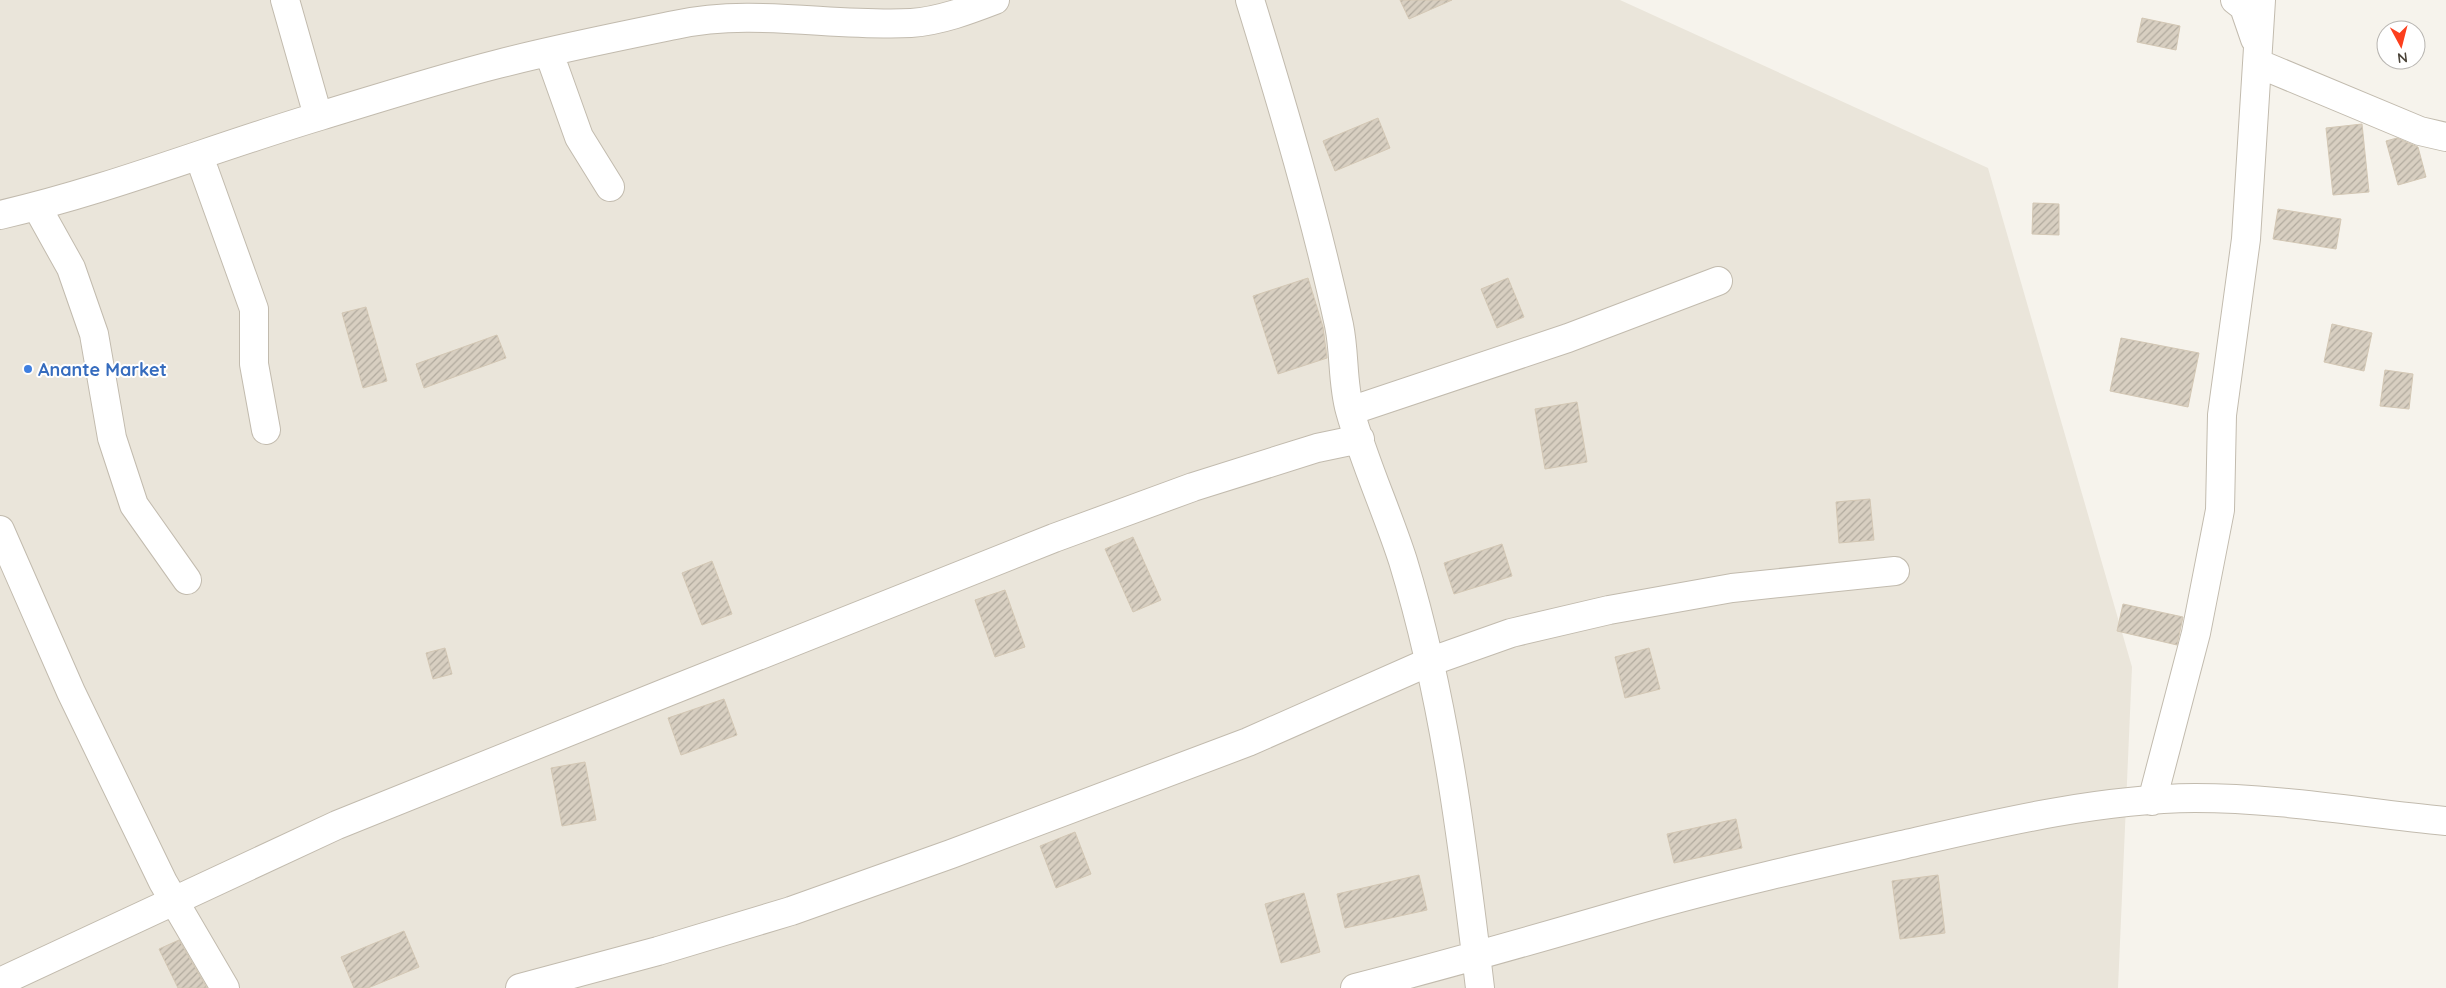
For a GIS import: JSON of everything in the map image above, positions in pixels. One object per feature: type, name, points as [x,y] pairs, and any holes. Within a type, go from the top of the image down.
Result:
[{"type":"street","points":[[285,0],[318,116]]},
{"type":"street","points":[[0,215],[37,207],[318,116],[499,64],[692,22],[782,17],[863,24],[914,23],[963,12],[996,0]]},
{"type":"street","points":[[1250,0],[1313,217],[1340,329],[1344,377],[1350,412],[1403,562],[1429,662],[1455,796],[1480,988]]},
{"type":"street","points":[[2152,801],[2196,633],[2220,510],[2222,414],[2246,239],[2257,55],[2249,2]]},
{"type":"street","points":[[549,53],[579,137],[610,187]]},
{"type":"street","points":[[2257,55],[2420,131],[2446,137]]},
{"type":"street","points":[[199,156],[254,309],[254,364],[266,430]]},
{"type":"street","points":[[37,207],[71,268],[94,334],[112,438],[134,505],[187,580]]},
{"type":"street","points":[[1350,412],[1558,341],[1718,281]]},
{"type":"street","points":[[0,982],[337,825],[1054,538],[1193,487],[1317,448],[1360,439]]},
{"type":"street","points":[[0,530],[71,692],[173,901],[225,988]]},
{"type":"street","points":[[520,988],[658,951],[791,911],[1248,742],[1429,662],[1511,633],[1609,610],[1732,588],[1896,571]]},
{"type":"street","points":[[1356,988],[1476,957],[1769,875],[1973,829],[2107,804],[2196,798],[2282,803],[2446,821]]},
{"type":"shaded area","points":[[0,0],[1620,0],[1988,168],[2132,667],[2118,988],[0,988]]},
{"type":"building","points":[[1400,0],[1452,0],[1409,19]]},
{"type":"building","points":[[2142,18],[2180,26],[2176,50],[2137,42]]},
{"type":"building","points":[[1378,118],[1390,148],[1335,171],[1323,141]]},
{"type":"building","points":[[2362,124],[2369,192],[2333,195],[2326,128]]},
{"type":"building","points":[[2397,138],[2418,147],[2426,177],[2398,185],[2386,141]]},
{"type":"building","points":[[2033,203],[2059,204],[2059,235],[2032,234]]},
{"type":"building","points":[[2278,209],[2341,219],[2336,249],[2273,239]]},
{"type":"building","points":[[1308,278],[1323,327],[1327,358],[1278,374],[1253,296]]},
{"type":"building","points":[[1508,278],[1524,317],[1497,328],[1481,289]]},
{"type":"building","points":[[366,307],[387,381],[363,388],[342,313]]},
{"type":"building","points":[[2332,324],[2372,333],[2364,371],[2324,362]]},
{"type":"building","points":[[497,335],[506,358],[424,388],[416,364]]},
{"type":"building","points":[[2121,338],[2199,353],[2188,407],[2110,391]]},
{"type":"building","points":[[2385,370],[2413,374],[2409,409],[2380,406]]},
{"type":"building","points":[[1577,402],[1587,462],[1545,469],[1535,409]]},
{"type":"building","points":[[1870,499],[1874,540],[1839,543],[1836,502]]},
{"type":"building","points":[[1133,537],[1161,600],[1133,612],[1105,549]]},
{"type":"building","points":[[1502,544],[1512,576],[1454,594],[1444,563]]},
{"type":"building","points":[[712,561],[732,614],[702,625],[682,573]]},
{"type":"building","points":[[1005,590],[1025,647],[995,657],[975,600]]},
{"type":"building","points":[[2123,604],[2183,617],[2177,645],[2117,631]]},
{"type":"building","points":[[445,648],[452,674],[433,679],[426,653]]},
{"type":"building","points":[[1649,648],[1660,689],[1625,698],[1615,657]]},
{"type":"building","points":[[724,699],[737,735],[681,755],[668,718]]},
{"type":"building","points":[[585,762],[596,820],[562,826],[551,768]]},
{"type":"building","points":[[1736,819],[1742,848],[1674,863],[1667,834]]},
{"type":"building","points":[[1075,832],[1091,874],[1056,888],[1040,846]]},
{"type":"building","points":[[1419,875],[1427,910],[1345,928],[1337,894]]},
{"type":"building","points":[[1938,875],[1945,933],[1900,939],[1892,881]]},
{"type":"building","points":[[1304,893],[1320,952],[1281,963],[1265,904]]},
{"type":"building","points":[[404,931],[419,967],[368,988],[354,988],[341,957]]},
{"type":"building","points":[[179,940],[207,988],[178,988],[159,949]]},
{"type":"place","name":"Anante Market","points":[[28,369]]}]
